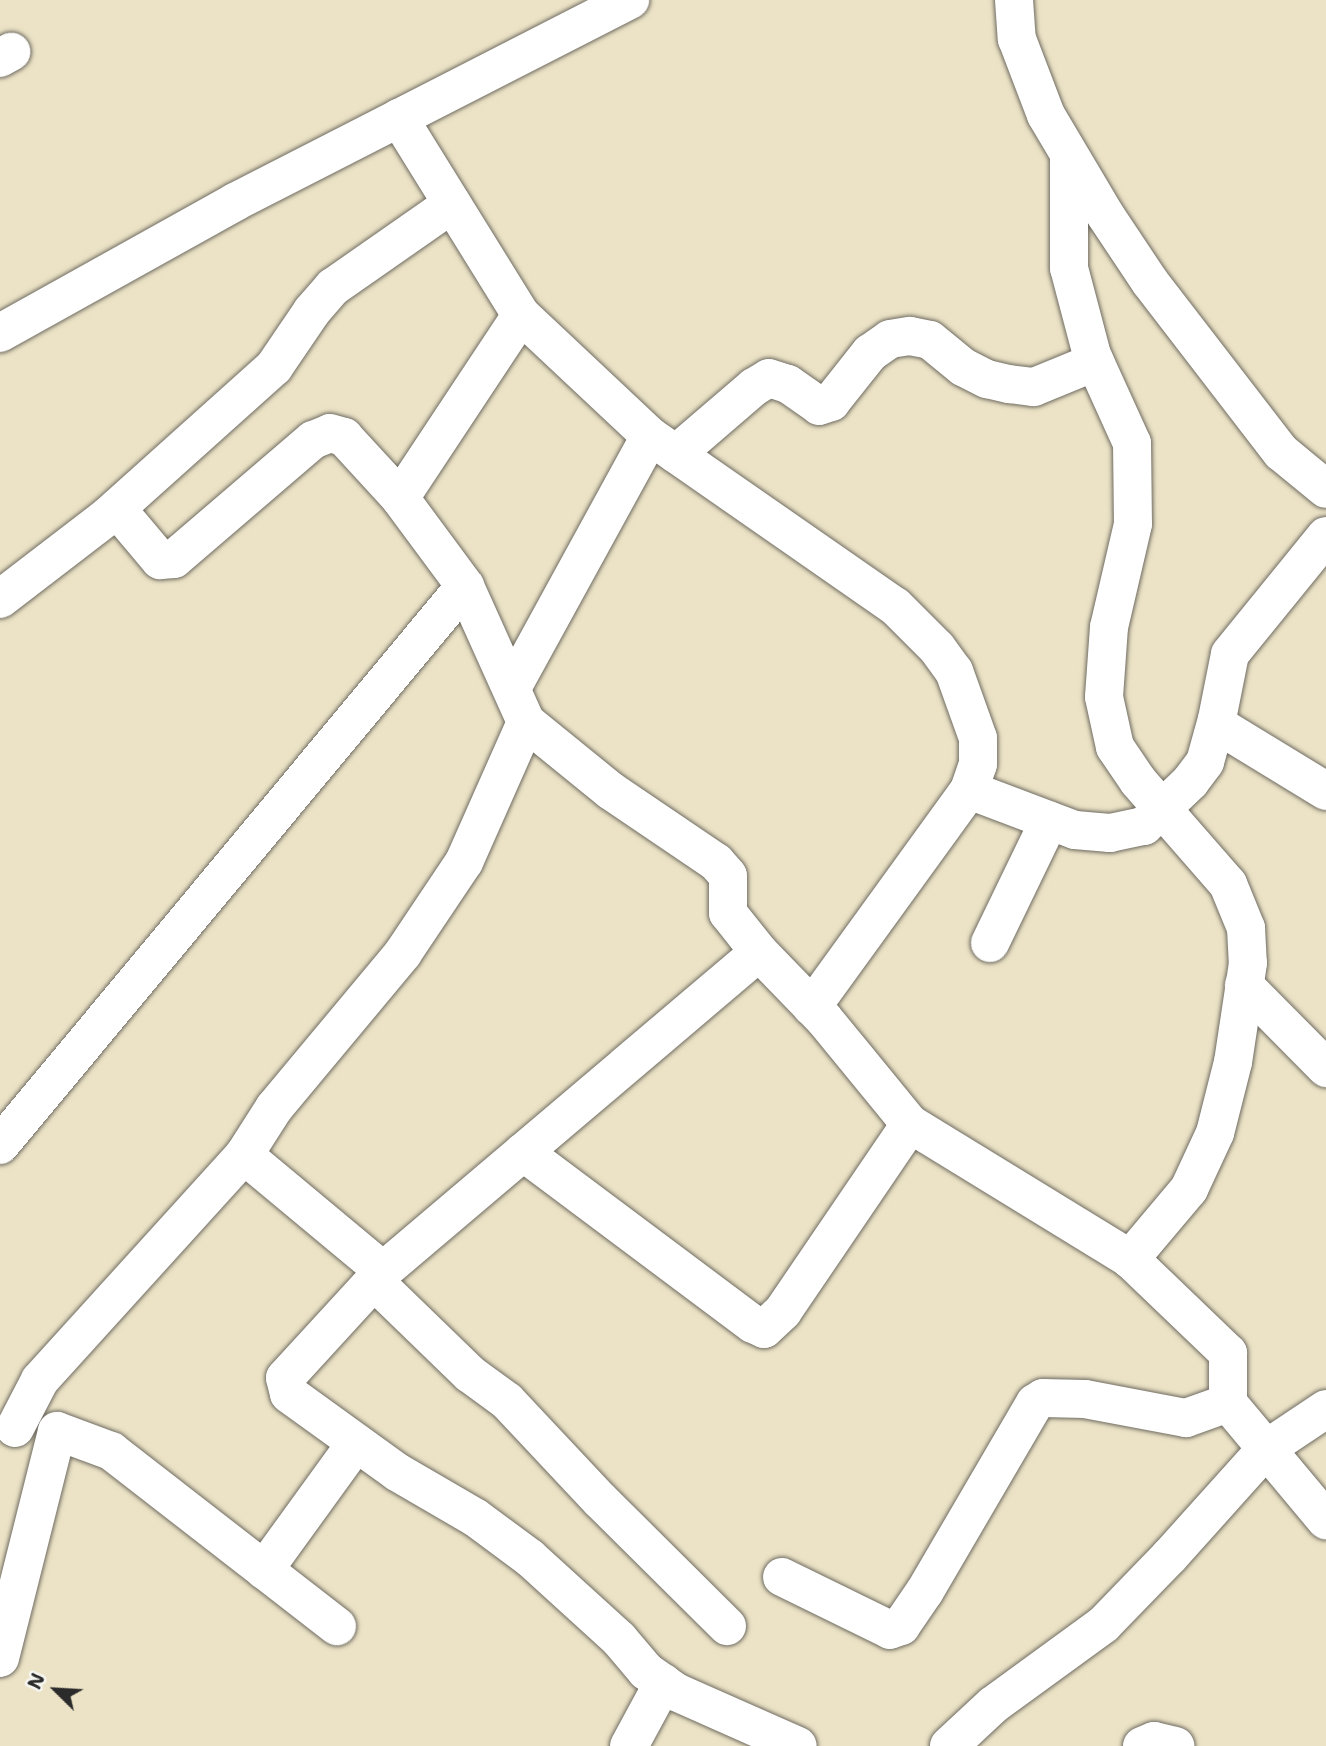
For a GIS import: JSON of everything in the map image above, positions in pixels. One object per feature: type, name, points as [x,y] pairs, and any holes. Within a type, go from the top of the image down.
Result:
[{"type":"street","points":[[0,332],[235,202],[630,0]]},
{"type":"street","points":[[1014,0],[1017,39],[1046,115],[1069,156],[1150,282],[1281,452],[1326,489]]},
{"type":"street","points":[[399,118],[521,315],[663,445],[895,606],[937,648],[954,671],[978,738],[978,764],[969,790],[812,1007]]},
{"type":"street","points":[[1069,156],[1069,268],[1095,362],[1132,443],[1133,524],[1109,627],[1104,697],[1115,747],[1138,781],[1228,884],[1246,928],[1248,963],[1233,1062],[1215,1133],[1189,1189],[1130,1259]]},
{"type":"street","points":[[0,599],[117,509],[274,367],[312,311],[333,288],[452,204]]},
{"type":"street","points":[[400,498],[521,315]]},
{"type":"street","points":[[337,1626],[111,1451],[57,1431],[7,1425],[40,1380],[244,1155],[274,1108],[403,953],[464,862],[519,705],[663,445],[769,378],[788,384],[819,406],[831,402],[870,353],[890,339],[910,336],[930,340],[987,379],[1034,387],[1095,362]]},
{"type":"street","points":[[117,509],[160,560],[174,559],[313,440],[330,433],[344,437],[400,498],[466,586],[519,705],[611,790],[716,862],[728,876],[728,913],[759,952],[812,1007],[910,1124],[1130,1259],[1228,1353],[1228,1403],[1326,1520]]},
{"type":"street","points":[[969,790],[1075,830],[1110,833],[1144,826],[1190,782],[1205,762],[1230,654],[1326,536]]},
{"type":"street","points":[[0,1145],[466,586]]},
{"type":"street","points":[[1226,730],[1326,791]]},
{"type":"street","points":[[990,943],[1049,821]]},
{"type":"street","points":[[759,952],[378,1276],[285,1378],[289,1394],[397,1472],[476,1518],[530,1558],[620,1639],[646,1671],[676,1692],[797,1746]]},
{"type":"street","points":[[1244,985],[1326,1068]]},
{"type":"street","points":[[523,1152],[753,1324],[764,1329],[783,1311],[910,1124]]},
{"type":"street","points":[[244,1155],[378,1276],[470,1374],[507,1401],[600,1500],[727,1626]]},
{"type":"street","points":[[782,1577],[890,1630],[901,1626],[925,1591],[1035,1403],[1043,1398],[1086,1399],[1186,1418],[1228,1403]]},
{"type":"street","points":[[959,1743],[993,1704],[1104,1623],[1169,1557],[1266,1449],[1326,1409]]},
{"type":"street","points":[[0,1658],[57,1431]]},
{"type":"street","points":[[264,1570],[356,1443]]},
{"type":"street","points":[[629,1746],[663,1683]]},
{"type":"street","points":[[1142,1746],[1154,1741],[1175,1746]]}]
